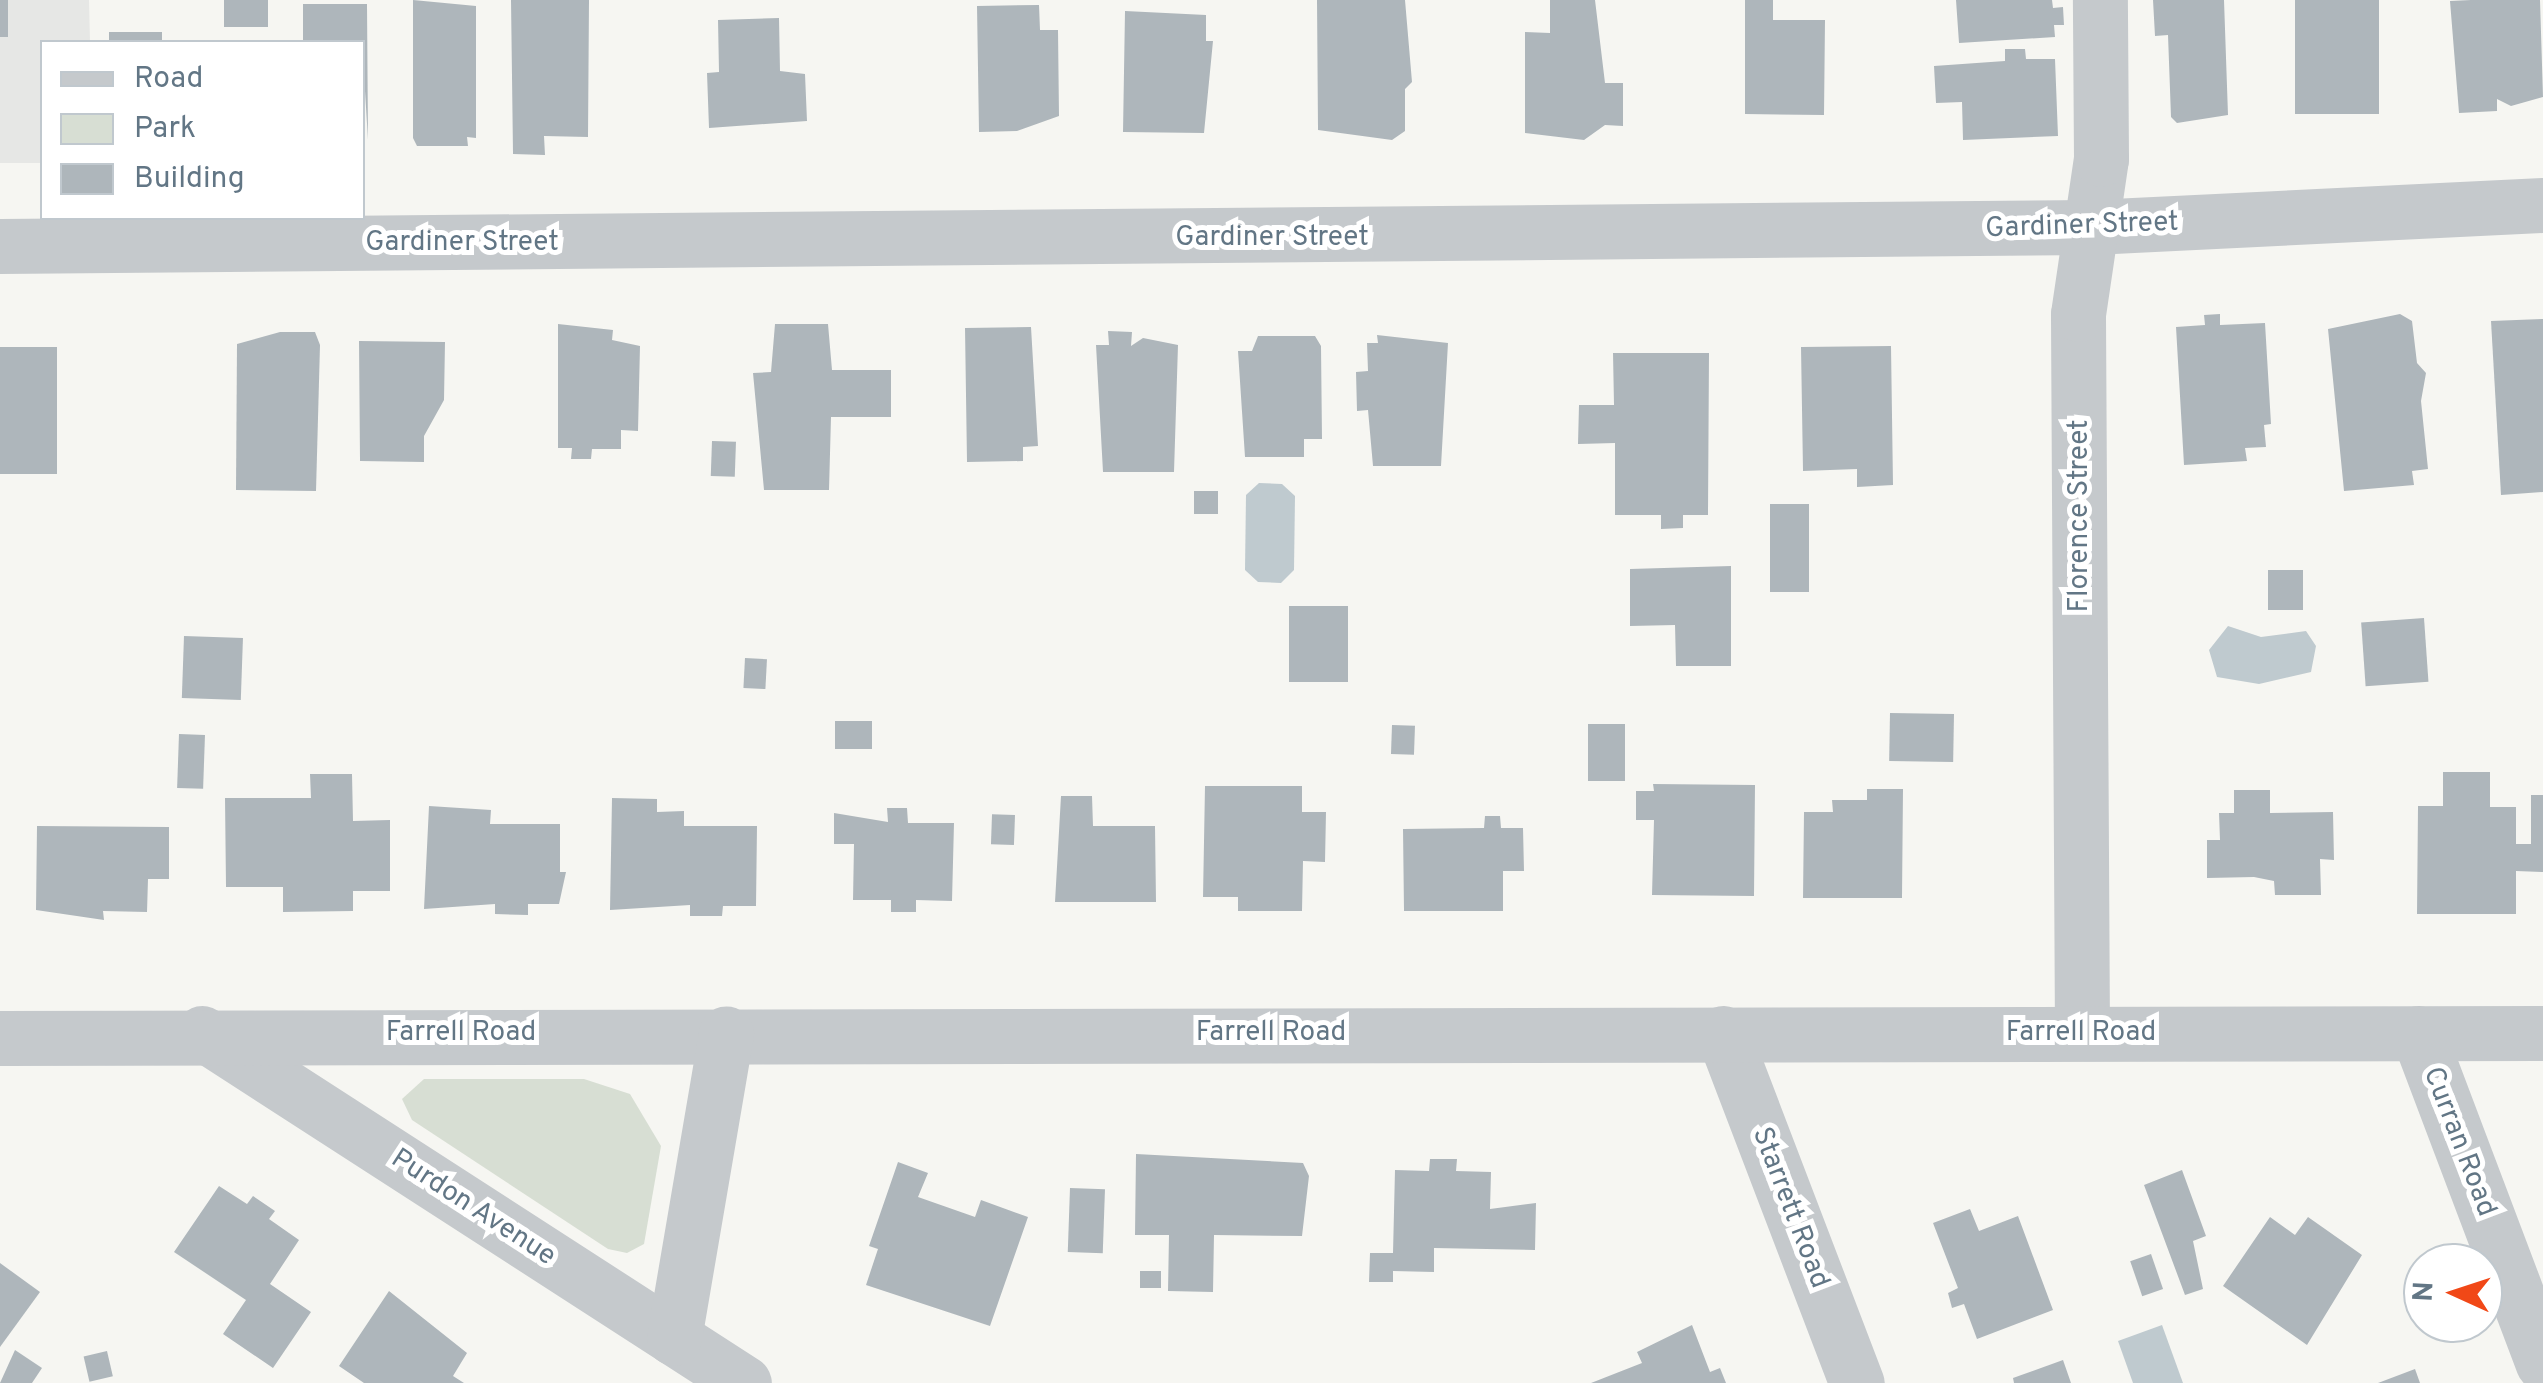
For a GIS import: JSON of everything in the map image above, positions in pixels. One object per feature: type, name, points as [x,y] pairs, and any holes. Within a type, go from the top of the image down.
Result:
[{"type":"street","name":"Florence Street","points":[[2082,1033],[2078,314],[2101,159],[2100,0]]},
{"type":"street","name":"Gardiner Street","points":[[0,246],[2092,227],[2543,205]]},
{"type":"street","name":"Farrell Road","points":[[0,1038],[202,1033],[2543,1033]]},
{"type":"street","name":"Purdon Avenue","points":[[202,1033],[744,1383]]},
{"type":"street","points":[[674,1338],[726,1033]]},
{"type":"street","name":"Starrett Road","points":[[1724,1033],[1856,1383]]},
{"type":"street","name":"Curran Road","points":[[2418,1033],[2543,1364]]},
{"type":"shaded area","points":[[0,0],[89,0],[90,40],[40,40],[40,163],[0,163]]},
{"type":"shaded area","points":[[1259,483],[1282,484],[1295,496],[1294,570],[1281,583],[1258,582],[1245,570],[1246,495]]},
{"type":"shaded area","points":[[2228,626],[2261,637],[2306,631],[2316,646],[2311,672],[2259,684],[2217,677],[2209,650]]},
{"type":"shaded area","points":[[2162,1325],[2183,1383],[2133,1383],[2118,1341]]},
{"type":"green space","points":[[424,1079],[584,1079],[630,1094],[661,1146],[644,1244],[627,1253],[608,1249],[412,1120],[402,1099]]},
{"type":"building","points":[[0,0],[8,0],[8,37],[0,37]]},
{"type":"building","points":[[224,0],[268,0],[268,27],[224,27]]},
{"type":"building","points":[[413,0],[476,6],[476,138],[467,137],[468,146],[417,146],[413,138]]},
{"type":"building","points":[[511,0],[589,0],[588,137],[544,136],[545,155],[513,154]]},
{"type":"building","points":[[1317,0],[1405,0],[1412,82],[1405,89],[1405,131],[1392,140],[1318,130]]},
{"type":"building","points":[[1550,0],[1595,0],[1605,83],[1623,83],[1623,126],[1605,125],[1584,140],[1525,133],[1525,32],[1550,33]]},
{"type":"building","points":[[1745,0],[1773,0],[1773,20],[1825,20],[1824,115],[1745,114]]},
{"type":"building","points":[[1956,0],[2052,0],[2053,8],[2063,7],[2064,25],[2054,25],[2055,37],[1959,43]]},
{"type":"building","points":[[2153,0],[2224,0],[2228,115],[2177,123],[2171,117],[2168,35],[2155,36]]},
{"type":"building","points":[[2295,0],[2379,0],[2379,114],[2295,114]]},
{"type":"building","points":[[2540,0],[2543,97],[2511,106],[2497,99],[2497,111],[2459,113],[2450,1]]},
{"type":"building","points":[[303,4],[367,4],[368,140],[365,40],[303,40]]},
{"type":"building","points":[[1039,5],[1040,30],[1058,30],[1059,116],[1017,131],[979,132],[977,6]]},
{"type":"building","points":[[1125,11],[1206,15],[1206,41],[1213,41],[1204,133],[1123,132]]},
{"type":"building","points":[[779,18],[780,71],[805,74],[807,121],[709,128],[707,73],[719,72],[718,20]]},
{"type":"building","points":[[109,32],[162,32],[162,40],[109,40]]},
{"type":"building","points":[[2005,49],[2025,49],[2026,59],[2055,59],[2058,136],[1963,140],[1962,102],[1936,103],[1934,66],[2005,61]]},
{"type":"building","points":[[2220,314],[2220,325],[2265,323],[2271,424],[2264,425],[2266,447],[2245,448],[2247,461],[2184,465],[2176,327],[2205,325],[2204,315]]},
{"type":"building","points":[[2400,314],[2412,321],[2417,363],[2426,373],[2421,401],[2428,469],[2412,471],[2414,485],[2344,491],[2328,329]]},
{"type":"building","points":[[2543,319],[2543,492],[2501,495],[2491,321]]},
{"type":"building","points":[[558,324],[613,330],[612,340],[640,346],[638,431],[621,430],[621,449],[592,449],[591,459],[571,459],[572,448],[558,448]]},
{"type":"building","points":[[775,324],[828,324],[832,370],[891,370],[891,417],[831,417],[829,490],[764,490],[753,373],[771,372]]},
{"type":"building","points":[[1031,327],[1038,446],[1023,447],[1023,461],[967,462],[965,328]]},
{"type":"building","points":[[1108,331],[1132,332],[1131,346],[1143,338],[1178,345],[1174,472],[1103,472],[1096,345],[1109,345]]},
{"type":"building","points":[[280,332],[315,332],[320,345],[316,491],[236,490],[237,344]]},
{"type":"building","points":[[1377,335],[1448,343],[1441,466],[1373,466],[1368,410],[1357,411],[1356,372],[1368,371],[1367,343],[1378,343]]},
{"type":"building","points":[[1258,336],[1315,336],[1321,346],[1322,439],[1304,439],[1304,457],[1245,457],[1238,351],[1252,351]]},
{"type":"building","points":[[359,341],[445,342],[444,400],[424,436],[424,462],[360,461]]},
{"type":"building","points":[[1891,346],[1893,485],[1857,487],[1857,469],[1803,471],[1801,347]]},
{"type":"building","points":[[0,347],[57,347],[57,474],[0,474]]},
{"type":"building","points":[[1613,353],[1709,353],[1708,515],[1683,515],[1683,528],[1661,529],[1661,515],[1615,515],[1615,443],[1578,444],[1579,405],[1614,405]]},
{"type":"building","points":[[712,441],[736,442],[735,477],[711,476]]},
{"type":"building","points":[[1194,491],[1218,491],[1218,514],[1194,514]]},
{"type":"building","points":[[1770,504],[1809,504],[1809,592],[1770,592]]},
{"type":"building","points":[[1731,566],[1731,666],[1676,666],[1675,625],[1630,626],[1630,569]]},
{"type":"building","points":[[2268,570],[2303,570],[2303,610],[2268,610]]},
{"type":"building","points":[[1289,606],[1348,606],[1348,682],[1289,682]]},
{"type":"building","points":[[2424,618],[2428,682],[2366,686],[2361,622]]},
{"type":"building","points":[[184,636],[243,638],[241,700],[182,698]]},
{"type":"building","points":[[745,658],[767,659],[765,689],[743,688]]},
{"type":"building","points":[[1890,713],[1954,714],[1953,762],[1889,761]]},
{"type":"building","points":[[835,721],[872,721],[872,749],[835,749]]},
{"type":"building","points":[[1588,724],[1625,724],[1625,781],[1588,781]]},
{"type":"building","points":[[1392,725],[1415,726],[1414,755],[1391,754]]},
{"type":"building","points":[[179,734],[205,735],[203,789],[177,788]]},
{"type":"building","points":[[2443,772],[2490,772],[2490,807],[2516,807],[2516,844],[2531,844],[2531,795],[2543,795],[2543,872],[2516,871],[2516,914],[2417,914],[2418,806],[2443,806]]},
{"type":"building","points":[[310,774],[352,774],[353,821],[390,820],[390,891],[353,891],[353,911],[283,912],[283,887],[226,887],[225,798],[311,798]]},
{"type":"building","points":[[1653,784],[1755,785],[1754,896],[1652,895],[1654,820],[1636,820],[1636,791],[1654,791]]},
{"type":"building","points":[[1205,786],[1302,786],[1302,812],[1326,812],[1325,862],[1303,861],[1302,911],[1238,911],[1238,897],[1203,897]]},
{"type":"building","points":[[1867,789],[1903,789],[1902,898],[1803,898],[1804,812],[1833,812],[1832,800],[1867,800]]},
{"type":"building","points":[[2234,790],[2270,790],[2270,813],[2333,812],[2334,860],[2320,859],[2321,895],[2275,895],[2274,881],[2254,877],[2207,878],[2207,840],[2220,840],[2219,813],[2234,813]]},
{"type":"building","points":[[1061,796],[1092,796],[1093,826],[1155,826],[1156,902],[1055,902]]},
{"type":"building","points":[[612,798],[657,799],[657,812],[684,811],[684,826],[757,826],[756,906],[723,906],[722,916],[690,916],[690,905],[610,910]]},
{"type":"building","points":[[429,806],[491,810],[490,824],[560,824],[560,872],[566,872],[559,904],[528,904],[528,915],[495,914],[495,904],[424,909]]},
{"type":"building","points":[[887,808],[907,808],[908,823],[954,823],[952,901],[916,900],[916,912],[891,912],[891,900],[853,900],[854,844],[834,844],[834,813],[888,822]]},
{"type":"building","points":[[992,814],[1015,815],[1014,845],[991,844]]},
{"type":"building","points":[[1485,816],[1500,816],[1501,828],[1523,828],[1524,871],[1503,871],[1503,911],[1404,911],[1403,829],[1484,828]]},
{"type":"building","points":[[37,826],[169,827],[169,879],[148,879],[147,912],[103,911],[104,920],[36,910]]},
{"type":"building","points":[[1136,1154],[1303,1163],[1309,1176],[1302,1236],[1214,1235],[1213,1292],[1168,1291],[1169,1235],[1135,1235]]},
{"type":"building","points":[[1430,1159],[1457,1159],[1456,1171],[1491,1172],[1490,1209],[1536,1203],[1535,1250],[1434,1248],[1434,1272],[1393,1271],[1393,1282],[1369,1282],[1370,1253],[1393,1253],[1395,1170],[1429,1171]]},
{"type":"building","points":[[898,1162],[928,1173],[918,1197],[975,1217],[981,1200],[1028,1217],[990,1326],[866,1285],[878,1249],[869,1246]]},
{"type":"building","points":[[2182,1170],[2206,1236],[2193,1241],[2203,1289],[2185,1295],[2144,1185]]},
{"type":"building","points":[[219,1186],[247,1204],[253,1196],[275,1211],[269,1219],[299,1240],[270,1284],[311,1312],[273,1368],[223,1334],[246,1300],[174,1252]]},
{"type":"building","points":[[1070,1188],[1105,1189],[1103,1253],[1068,1252]]},
{"type":"building","points":[[1970,1209],[1979,1231],[2018,1216],[2053,1310],[1977,1339],[1964,1304],[1952,1308],[1948,1293],[1958,1288],[1933,1223]]},
{"type":"building","points":[[2270,1217],[2295,1235],[2308,1217],[2362,1255],[2307,1345],[2223,1286]]},
{"type":"building","points":[[2151,1254],[2163,1289],[2142,1296],[2130,1261]]},
{"type":"building","points":[[0,1263],[40,1292],[0,1347]]},
{"type":"building","points":[[1140,1271],[1161,1271],[1161,1288],[1140,1288]]},
{"type":"building","points":[[389,1291],[467,1353],[453,1376],[464,1383],[364,1383],[339,1366]]},
{"type":"building","points":[[1692,1325],[1710,1372],[1720,1368],[1726,1383],[1591,1383],[1642,1363],[1637,1352]]},
{"type":"building","points":[[15,1350],[42,1368],[32,1383],[0,1383]]},
{"type":"building","points":[[107,1351],[113,1376],[89,1382],[84,1356]]},
{"type":"building","points":[[2063,1360],[2071,1383],[2014,1383],[2013,1378]]},
{"type":"building","points":[[2415,1369],[2420,1383],[2378,1383]]}]
